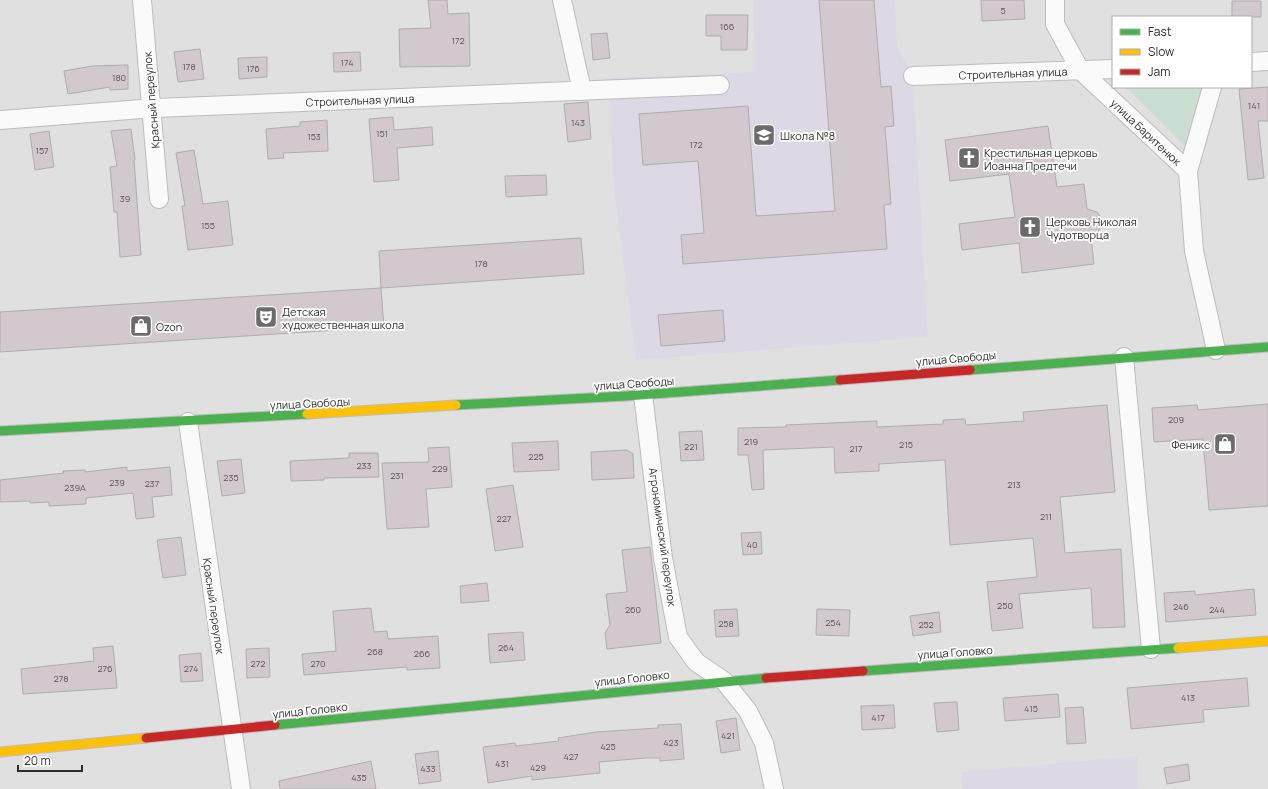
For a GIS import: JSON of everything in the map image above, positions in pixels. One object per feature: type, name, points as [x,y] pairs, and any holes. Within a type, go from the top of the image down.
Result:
[{"type":"street","name":"Красный переулок","points":[[142,0],[159,199]]},
{"type":"street","points":[[562,0],[582,91]]},
{"type":"street","name":"улица Баритенюк","points":[[1055,0],[1055,24],[1080,70],[1188,171],[1194,251],[1216,350]]},
{"type":"street","points":[[1252,62],[1268,61]]},
{"type":"street","name":"Строительная улица","points":[[913,76],[1112,69]]},
{"type":"street","name":"Строительная улица","points":[[0,120],[152,109],[720,85]]},
{"type":"street","points":[[1188,171],[1212,88]]},
{"type":"street","name":"улица Свободы","points":[[0,431],[188,422],[643,395],[1268,347]]},
{"type":"street","points":[[1124,357],[1150,650]]},
{"type":"street","name":"Агрономический переулок","points":[[643,395],[663,558],[678,637],[696,662],[724,681],[748,710],[764,743],[774,789]]},
{"type":"street","name":"Красный переулок","points":[[188,422],[231,730],[241,789]]},
{"type":"street","name":"улица Головко","points":[[0,752],[724,681],[1268,641]]},
{"type":"shaded area","name":"Школа №8","points":[[753,0],[895,0],[897,46],[913,76],[928,337],[636,360],[613,181],[609,78],[755,72]]},
{"type":"shaded area","points":[[1137,756],[1138,789],[962,789],[961,772]]},
{"type":"green space","points":[[1127,88],[1203,88],[1187,149]]},
{"type":"building","points":[[428,0],[447,0],[448,14],[469,13],[470,66],[400,67],[399,29],[431,28]]},
{"type":"building","points":[[819,0],[874,0],[881,87],[891,86],[894,126],[885,127],[891,204],[884,205],[887,249],[683,264],[681,235],[704,233],[698,161],[643,165],[639,114],[748,106],[756,216],[835,211]]},
{"type":"building","points":[[981,0],[1024,0],[1025,19],[982,21]]},
{"type":"building","points":[[1232,1],[1261,1],[1261,17],[1232,16]]},
{"type":"building","points":[[706,15],[748,15],[747,50],[721,50],[721,36],[706,36]]},
{"type":"building","points":[[607,33],[610,58],[593,60],[591,34]]},
{"type":"building","points":[[200,49],[204,79],[178,82],[174,52]]},
{"type":"building","points":[[360,52],[361,71],[334,72],[333,53]]},
{"type":"building","points":[[267,57],[267,77],[239,79],[238,58]]},
{"type":"building","points":[[128,65],[128,89],[110,90],[110,87],[68,94],[64,71],[92,66]]},
{"type":"building","points":[[1268,87],[1268,121],[1258,121],[1264,178],[1248,180],[1239,89]]},
{"type":"building","points":[[588,102],[591,139],[568,142],[564,104]]},
{"type":"building","points":[[393,117],[394,130],[432,127],[433,145],[397,148],[399,180],[374,182],[369,119]]},
{"type":"building","points":[[327,120],[328,151],[283,153],[284,158],[268,159],[266,129],[300,126],[300,122]]},
{"type":"building","points":[[1048,126],[1057,187],[1084,184],[1087,209],[1097,212],[1102,219],[1099,231],[1091,237],[1094,264],[1022,273],[1019,243],[962,250],[959,224],[1015,217],[1009,174],[950,181],[945,140]]},
{"type":"building","points":[[131,129],[135,160],[141,255],[120,257],[117,212],[114,212],[110,167],[117,166],[111,131]]},
{"type":"building","points":[[49,131],[54,167],[35,170],[30,134]]},
{"type":"building","points":[[194,150],[203,204],[228,201],[233,245],[188,250],[182,206],[185,206],[176,153]]},
{"type":"building","points":[[546,175],[547,195],[506,197],[505,176]]},
{"type":"building","points":[[581,238],[584,274],[381,288],[379,251]]},
{"type":"building","points":[[381,288],[384,327],[0,352],[0,312]]},
{"type":"building","points":[[723,310],[725,341],[661,346],[658,315]]},
{"type":"building","points":[[1268,404],[1268,506],[1209,510],[1203,439],[1154,442],[1152,408],[1197,405],[1198,410]]},
{"type":"building","points":[[1107,405],[1115,492],[1060,497],[1065,553],[1121,549],[1125,627],[1093,628],[1091,588],[1019,594],[1023,628],[992,631],[987,582],[1037,577],[1033,538],[950,545],[945,460],[879,464],[879,471],[835,473],[834,447],[763,450],[764,489],[752,490],[748,455],[738,455],[738,428],[786,427],[786,425],[877,421],[877,427],[943,424],[943,420],[965,419],[966,425],[1024,421],[1023,412]]},
{"type":"building","points":[[702,431],[704,460],[681,461],[679,432]]},
{"type":"building","points":[[558,441],[559,470],[514,472],[512,443]]},
{"type":"building","points":[[449,447],[452,487],[426,489],[429,527],[387,529],[382,463],[429,462],[428,448]]},
{"type":"building","points":[[627,450],[633,454],[634,478],[592,480],[591,452]]},
{"type":"building","points":[[349,453],[378,453],[379,477],[324,478],[324,480],[291,481],[290,461],[349,458]]},
{"type":"building","points":[[241,459],[245,493],[222,496],[217,461]]},
{"type":"building","points":[[127,467],[127,471],[170,467],[172,495],[152,497],[154,517],[136,519],[133,493],[86,498],[86,504],[49,506],[49,502],[0,502],[0,480],[64,473],[63,471],[85,470],[85,472]]},
{"type":"building","points":[[513,485],[523,547],[495,551],[486,489]]},
{"type":"building","points":[[761,532],[762,554],[743,555],[741,533]]},
{"type":"building","points":[[181,537],[186,575],[163,578],[157,540]]},
{"type":"building","points":[[650,547],[661,643],[607,649],[605,633],[610,625],[606,594],[627,592],[622,550]]},
{"type":"building","points":[[487,583],[489,601],[461,603],[460,586]]},
{"type":"building","points":[[1254,589],[1256,615],[1166,622],[1164,593],[1195,591],[1195,595]]},
{"type":"building","points":[[371,608],[374,632],[387,631],[388,639],[438,636],[440,668],[407,670],[407,667],[304,675],[302,654],[336,651],[333,611]]},
{"type":"building","points":[[737,609],[739,636],[716,637],[714,610]]},
{"type":"building","points":[[817,609],[850,610],[849,636],[816,635]]},
{"type":"building","points":[[939,612],[941,632],[913,636],[910,616]]},
{"type":"building","points":[[523,632],[525,660],[490,663],[488,634]]},
{"type":"building","points":[[113,646],[117,688],[23,694],[21,669],[94,661],[93,648]]},
{"type":"building","points":[[269,648],[270,677],[247,678],[246,649]]},
{"type":"building","points":[[201,653],[203,681],[181,682],[179,655]]},
{"type":"building","points":[[1247,678],[1249,706],[1203,710],[1204,722],[1131,729],[1127,688]]},
{"type":"building","points":[[1058,694],[1060,717],[1005,721],[1003,698]]},
{"type":"building","points":[[957,702],[959,730],[937,732],[934,703]]},
{"type":"building","points":[[894,705],[895,728],[862,730],[861,706]]},
{"type":"building","points":[[1083,707],[1086,743],[1067,744],[1065,708]]},
{"type":"building","points":[[736,718],[740,750],[721,753],[716,721]]},
{"type":"building","points":[[681,724],[684,759],[660,761],[660,758],[645,758],[599,762],[600,773],[532,780],[532,776],[488,783],[483,747],[515,743],[516,746],[559,741],[558,738],[596,732],[658,728],[658,725]]},
{"type":"building","points":[[438,751],[441,781],[419,784],[415,754]]},
{"type":"building","points":[[371,761],[376,789],[280,789],[279,781]]},
{"type":"building","points":[[1188,764],[1190,780],[1167,784],[1164,768]]},
{"type":"traffic: fast","points":[[970,370],[1268,347]]},
{"type":"traffic: fast","points":[[456,405],[626,396],[840,380]]},
{"type":"traffic: fast","points":[[0,431],[307,414]]},
{"type":"traffic: fast","points":[[863,671],[1178,648]]},
{"type":"traffic: fast","points":[[275,725],[766,678]]},
{"type":"traffic: slow","points":[[307,414],[456,405]]},
{"type":"traffic: slow","points":[[1178,648],[1268,641]]},
{"type":"traffic: slow","points":[[0,752],[146,738]]},
{"type":"traffic: jam","points":[[840,380],[970,370]]},
{"type":"traffic: jam","points":[[766,678],[863,671]]},
{"type":"traffic: jam","points":[[146,738],[275,725]]},
{"type":"place","name":"Школа №8","points":[[764,135]]},
{"type":"place","name":"Крестильная церковь Иоанна Предтечи","points":[[969,158]]},
{"type":"place","name":"Церковь Николая Чудотворца","points":[[1030,227]]},
{"type":"place","name":"Детская художественная школа","points":[[266,317]]},
{"type":"place","name":"Ozon","points":[[141,326]]},
{"type":"place","name":"Феникс","points":[[1225,444]]}]
